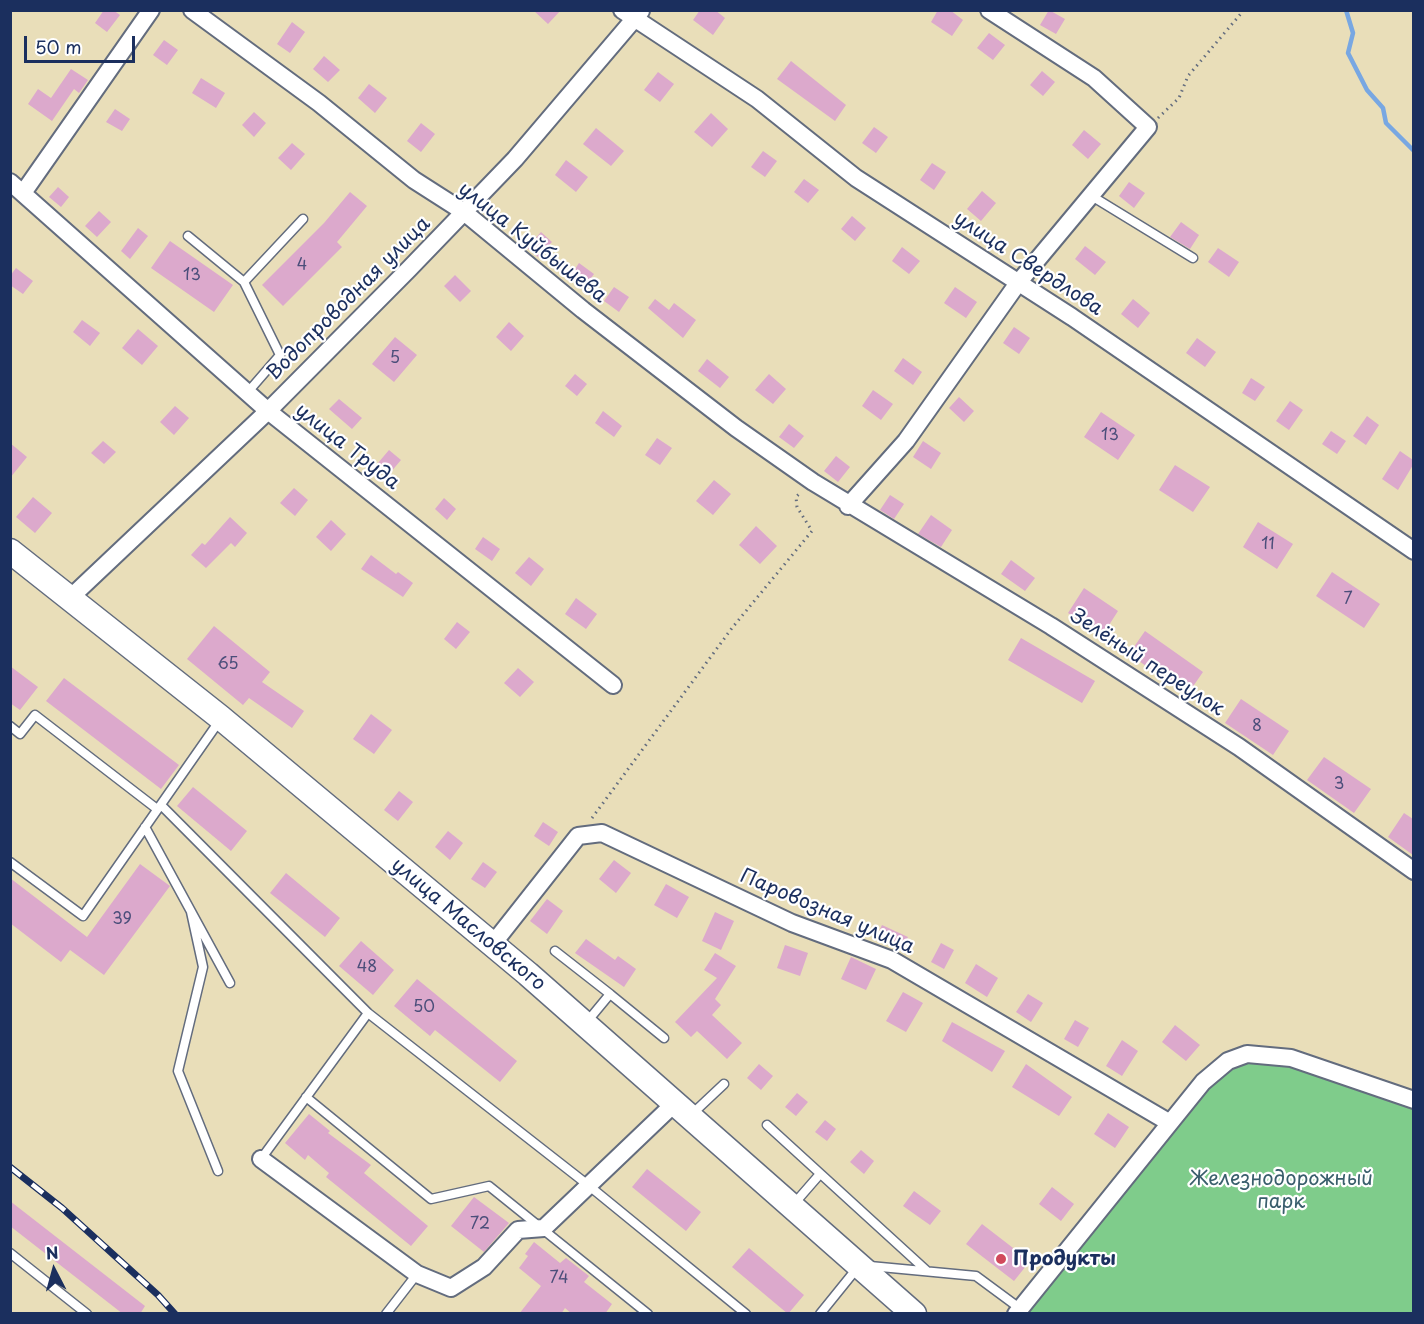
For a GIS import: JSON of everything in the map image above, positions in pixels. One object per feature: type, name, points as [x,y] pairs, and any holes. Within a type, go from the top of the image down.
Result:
[{"type":"street","points":[[23,194],[151,10]]},
{"type":"street","name":"улица Куйбышева","points":[[192,10],[319,103],[414,180],[464,212],[583,310],[736,428],[848,506]]},
{"type":"street","points":[[848,506],[906,441],[1018,283],[1148,127],[1094,78],[989,10]]},
{"type":"street","name":"Водопроводная улица","points":[[69,599],[268,411],[464,212],[515,159],[633,13]]},
{"type":"street","name":"улица Свердлова","points":[[633,13],[757,99],[856,178],[1304,474],[1413,551]]},
{"type":"street","name":"улица Труда","points":[[10,182],[268,411],[613,685]]},
{"type":"street","name":"Зелёный переулок","points":[[848,506],[1051,626],[1219,734],[1413,871]]},
{"type":"street","name":"улица Масловского","points":[[12,555],[221,718],[492,945],[683,1108],[914,1314]]},
{"type":"street","name":"Паровозная улица","points":[[578,836],[602,833],[792,923],[892,960],[1170,1123]]},
{"type":"street","points":[[492,945],[578,836]]},
{"type":"street","points":[[1017,1310],[1203,1082],[1228,1061],[1247,1054],[1291,1058],[1413,1100]]},
{"type":"street","points":[[261,1159],[417,1274],[451,1288],[484,1267],[518,1230],[544,1228],[588,1185],[683,1108]]},
{"type":"lane","points":[[1090,195],[1193,258]]},
{"type":"lane","points":[[244,282],[303,219]]},
{"type":"lane","points":[[188,236],[244,282],[280,355],[247,393]]},
{"type":"lane","points":[[10,726],[21,734],[35,715],[159,807],[368,1013],[588,1185],[746,1314]]},
{"type":"lane","points":[[10,862],[83,916],[221,718]]},
{"type":"lane","points":[[145,827],[230,983]]},
{"type":"lane","points":[[191,912],[203,967],[178,1071],[218,1171]]},
{"type":"lane","points":[[555,951],[664,1038]]},
{"type":"lane","points":[[585,1024],[610,994]]},
{"type":"lane","points":[[261,1159],[368,1013]]},
{"type":"lane","points":[[683,1108],[724,1084]]},
{"type":"lane","points":[[306,1098],[430,1199],[489,1186],[648,1314]]},
{"type":"lane","points":[[767,1125],[927,1272]]},
{"type":"lane","points":[[793,1205],[820,1174]]},
{"type":"lane","points":[[10,1253],[87,1314]]},
{"type":"lane","points":[[820,1314],[860,1265],[976,1276],[1017,1310]]},
{"type":"lane","points":[[386,1314],[417,1274]]},
{"type":"path","points":[[1148,127],[1179,98],[1188,76],[1244,10]]},
{"type":"path","points":[[578,836],[732,628],[812,531],[797,507],[796,497],[813,482]]},
{"type":"green space","name":"Железнодорожный парк","points":[[1252,1059],[1308,1070],[1413,1108],[1413,1313],[1025,1314],[1205,1087],[1227,1069]]},
{"type":"building","points":[[104,10],[113,10],[120,15],[107,32],[95,23]]},
{"type":"building","points":[[533,10],[561,10],[548,24]]},
{"type":"building","points":[[700,10],[715,10],[725,18],[713,35],[693,20]]},
{"type":"building","points":[[938,10],[950,10],[963,20],[952,36],[931,22]]},
{"type":"building","points":[[1049,10],[1065,19],[1056,34],[1040,25]]},
{"type":"building","points":[[292,22],[305,32],[290,53],[277,44]]},
{"type":"building","points":[[989,33],[1005,45],[993,60],[977,48]]},
{"type":"building","points":[[164,40],[178,50],[167,65],[153,55]]},
{"type":"building","points":[[324,56],[340,70],[328,82],[313,69]]},
{"type":"building","points":[[791,61],[846,105],[835,121],[777,79]]},
{"type":"building","points":[[71,69],[88,80],[79,93],[74,89],[52,121],[28,104],[38,89],[51,98]]},
{"type":"building","points":[[1042,71],[1055,82],[1043,96],[1030,85]]},
{"type":"building","points":[[658,72],[674,84],[660,102],[644,90]]},
{"type":"building","points":[[201,78],[225,93],[216,108],[192,93]]},
{"type":"building","points":[[369,84],[387,98],[375,113],[358,98]]},
{"type":"building","points":[[115,109],[130,119],[122,131],[106,122]]},
{"type":"building","points":[[254,112],[266,123],[254,137],[242,125]]},
{"type":"building","points":[[711,113],[728,129],[712,147],[694,132]]},
{"type":"building","points":[[421,123],[435,134],[421,152],[407,141]]},
{"type":"building","points":[[874,127],[888,137],[876,153],[862,143]]},
{"type":"building","points":[[596,128],[624,151],[611,166],[583,144]]},
{"type":"building","points":[[1084,130],[1101,144],[1088,159],[1072,145]]},
{"type":"building","points":[[292,143],[305,154],[291,170],[278,158]]},
{"type":"building","points":[[763,151],[777,161],[765,177],[751,167]]},
{"type":"building","points":[[566,160],[588,177],[576,192],[555,175]]},
{"type":"building","points":[[932,163],[946,172],[934,190],[920,180]]},
{"type":"building","points":[[804,179],[819,190],[808,203],[794,192]]},
{"type":"building","points":[[1129,182],[1145,193],[1134,208],[1119,196]]},
{"type":"building","points":[[58,187],[69,197],[61,207],[49,197]]},
{"type":"building","points":[[982,191],[996,203],[981,221],[967,209]]},
{"type":"building","points":[[350,192],[367,206],[337,242],[342,247],[283,306],[262,285],[324,223]]},
{"type":"building","points":[[99,211],[111,222],[97,237],[85,226]]},
{"type":"building","points":[[852,216],[866,228],[855,241],[841,229]]},
{"type":"building","points":[[1181,222],[1199,235],[1190,249],[1170,237]]},
{"type":"building","points":[[138,228],[148,236],[130,259],[121,251]]},
{"type":"building","points":[[541,232],[552,242],[538,257],[527,248]]},
{"type":"building","points":[[170,241],[233,285],[214,312],[151,268]]},
{"type":"building","points":[[1085,246],[1106,262],[1095,275],[1075,259]]},
{"type":"building","points":[[902,247],[920,261],[909,274],[892,261]]},
{"type":"building","points":[[1218,248],[1239,262],[1229,277],[1208,262]]},
{"type":"building","points":[[579,263],[594,274],[584,288],[569,278]]},
{"type":"building","points":[[16,268],[33,281],[23,294],[10,285],[10,276]]},
{"type":"building","points":[[455,275],[471,291],[460,302],[444,286]]},
{"type":"building","points":[[614,287],[629,297],[619,312],[604,301]]},
{"type":"building","points":[[955,287],[977,302],[966,318],[944,303]]},
{"type":"building","points":[[655,299],[669,310],[674,303],[696,320],[683,338],[648,308]]},
{"type":"building","points":[[1133,299],[1150,313],[1138,328],[1121,314]]},
{"type":"building","points":[[82,320],[100,333],[90,346],[73,332]]},
{"type":"building","points":[[509,322],[524,336],[511,351],[496,337]]},
{"type":"building","points":[[1014,327],[1030,338],[1019,354],[1003,343]]},
{"type":"building","points":[[138,329],[158,346],[142,365],[122,348]]},
{"type":"building","points":[[395,337],[417,355],[394,382],[372,364]]},
{"type":"building","points":[[1197,338],[1216,352],[1205,367],[1186,353]]},
{"type":"building","points":[[903,358],[922,372],[913,385],[894,371]]},
{"type":"building","points":[[707,359],[729,377],[720,388],[698,371]]},
{"type":"building","points":[[575,374],[587,384],[577,396],[565,386]]},
{"type":"building","points":[[769,374],[786,389],[773,404],[755,390]]},
{"type":"building","points":[[1251,378],[1265,387],[1255,401],[1242,393]]},
{"type":"building","points":[[873,390],[893,404],[881,420],[862,406]]},
{"type":"building","points":[[959,397],[974,411],[964,422],[949,408]]},
{"type":"building","points":[[339,399],[362,418],[352,429],[329,409]]},
{"type":"building","points":[[1290,401],[1303,410],[1289,430],[1276,421]]},
{"type":"building","points":[[175,406],[189,418],[174,435],[160,422]]},
{"type":"building","points":[[603,411],[622,426],[614,437],[595,423]]},
{"type":"building","points":[[1101,412],[1135,435],[1118,460],[1084,437]]},
{"type":"building","points":[[1367,416],[1379,425],[1366,445],[1353,436]]},
{"type":"building","points":[[789,424],[804,436],[794,448],[779,437]]},
{"type":"building","points":[[1331,431],[1346,441],[1337,454],[1322,444]]},
{"type":"building","points":[[657,438],[672,448],[660,465],[645,455]]},
{"type":"building","points":[[103,441],[116,452],[104,464],[91,453]]},
{"type":"building","points":[[923,441],[941,453],[931,469],[913,457]]},
{"type":"building","points":[[10,443],[27,457],[10,478]]},
{"type":"building","points":[[389,450],[401,460],[390,473],[378,463]]},
{"type":"building","points":[[1400,451],[1413,460],[1413,465],[1398,490],[1382,479]]},
{"type":"building","points":[[836,456],[850,467],[838,482],[824,471]]},
{"type":"building","points":[[1175,465],[1210,487],[1193,512],[1159,490]]},
{"type":"building","points":[[714,480],[731,494],[713,515],[696,501]]},
{"type":"building","points":[[294,488],[308,500],[295,516],[280,503]]},
{"type":"building","points":[[890,495],[904,504],[894,519],[880,510]]},
{"type":"building","points":[[33,497],[52,513],[35,533],[16,517]]},
{"type":"building","points":[[444,498],[456,509],[447,520],[435,509]]},
{"type":"building","points":[[931,515],[952,530],[941,547],[918,534]]},
{"type":"building","points":[[230,517],[247,533],[235,547],[231,543],[206,568],[191,555],[202,543],[205,545]]},
{"type":"building","points":[[331,520],[346,534],[331,551],[316,537]]},
{"type":"building","points":[[1258,522],[1293,544],[1277,569],[1243,547]]},
{"type":"building","points":[[756,526],[777,546],[760,564],[739,545]]},
{"type":"building","points":[[483,537],[500,549],[492,561],[475,549]]},
{"type":"building","points":[[371,555],[396,574],[398,572],[413,583],[403,597],[361,569]]},
{"type":"building","points":[[529,557],[544,569],[531,586],[515,573]]},
{"type":"building","points":[[1011,560],[1035,578],[1025,591],[1001,574]]},
{"type":"building","points":[[1332,572],[1380,604],[1364,628],[1316,596]]},
{"type":"building","points":[[1084,588],[1118,611],[1102,636],[1068,613]]},
{"type":"building","points":[[576,598],[597,614],[586,629],[565,614]]},
{"type":"building","points":[[457,622],[470,632],[456,649],[444,639]]},
{"type":"building","points":[[214,626],[270,672],[262,682],[304,711],[292,728],[249,698],[243,705],[187,659]]},
{"type":"building","points":[[1145,631],[1203,672],[1187,695],[1129,654]]},
{"type":"building","points":[[1021,638],[1095,681],[1082,703],[1008,660]]},
{"type":"building","points":[[10,666],[38,687],[20,710],[10,703]]},
{"type":"building","points":[[518,668],[534,682],[520,697],[504,683]]},
{"type":"building","points":[[64,678],[179,765],[161,789],[46,701]]},
{"type":"building","points":[[1241,699],[1289,731],[1273,755],[1225,723]]},
{"type":"building","points":[[371,714],[392,730],[374,754],[353,739]]},
{"type":"building","points":[[1324,757],[1371,789],[1354,813],[1307,780]]},
{"type":"building","points":[[193,787],[247,831],[231,851],[177,806]]},
{"type":"building","points":[[399,791],[413,802],[398,821],[384,810]]},
{"type":"building","points":[[1404,813],[1413,819],[1413,855],[1388,837]]},
{"type":"building","points":[[543,822],[558,832],[549,846],[534,836]]},
{"type":"building","points":[[448,831],[463,843],[450,860],[435,847]]},
{"type":"building","points":[[614,860],[631,873],[616,893],[599,879]]},
{"type":"building","points":[[483,862],[497,872],[485,888],[471,879]]},
{"type":"building","points":[[140,864],[170,886],[104,975],[70,950],[61,962],[10,923],[10,878],[87,937]]},
{"type":"building","points":[[286,873],[340,918],[325,937],[270,893]]},
{"type":"building","points":[[666,884],[689,897],[677,918],[654,905]]},
{"type":"building","points":[[547,899],[563,911],[547,934],[530,921]]},
{"type":"building","points":[[715,912],[734,921],[721,950],[702,941]]},
{"type":"building","points":[[882,925],[908,937],[902,950],[876,938]]},
{"type":"building","points":[[586,939],[615,960],[618,956],[636,969],[624,987],[575,953]]},
{"type":"building","points":[[361,941],[394,970],[373,995],[339,966]]},
{"type":"building","points":[[941,943],[954,950],[944,969],[931,962]]},
{"type":"building","points":[[785,945],[808,953],[800,976],[777,968]]},
{"type":"building","points":[[715,953],[736,966],[715,999],[721,1005],[712,1015],[742,1043],[727,1059],[697,1031],[691,1037],[675,1022],[717,978],[704,970]]},
{"type":"building","points":[[851,957],[876,969],[866,990],[841,979]]},
{"type":"building","points":[[976,964],[998,978],[987,997],[965,983]]},
{"type":"building","points":[[417,979],[517,1061],[500,1082],[435,1030],[430,1036],[394,1006]]},
{"type":"building","points":[[903,992],[923,1003],[906,1032],[886,1021]]},
{"type":"building","points":[[1028,994],[1043,1003],[1031,1022],[1016,1012]]},
{"type":"building","points":[[1075,1020],[1089,1028],[1078,1047],[1064,1039]]},
{"type":"building","points":[[952,1022],[1005,1051],[992,1072],[942,1041]]},
{"type":"building","points":[[1175,1025],[1200,1045],[1186,1061],[1162,1042]]},
{"type":"building","points":[[1122,1040],[1138,1051],[1122,1076],[1106,1066]]},
{"type":"building","points":[[759,1064],[773,1076],[761,1090],[747,1078]]},
{"type":"building","points":[[1026,1064],[1072,1097],[1059,1116],[1012,1087]]},
{"type":"building","points":[[797,1093],[808,1102],[796,1116],[785,1107]]},
{"type":"building","points":[[1108,1113],[1129,1127],[1115,1148],[1094,1134]]},
{"type":"building","points":[[309,1114],[330,1131],[328,1133],[371,1165],[364,1173],[428,1226],[411,1246],[326,1177],[329,1173],[308,1155],[305,1160],[285,1143]]},
{"type":"building","points":[[825,1120],[836,1129],[827,1141],[815,1132]]},
{"type":"building","points":[[861,1150],[874,1161],[864,1174],[850,1162]]},
{"type":"building","points":[[647,1169],[701,1212],[686,1231],[632,1187]]},
{"type":"building","points":[[1052,1187],[1074,1204],[1061,1221],[1039,1204]]},
{"type":"building","points":[[914,1191],[941,1211],[930,1225],[903,1206]]},
{"type":"building","points":[[474,1197],[509,1223],[484,1252],[451,1226]]},
{"type":"building","points":[[10,1201],[145,1306],[140,1314],[123,1314],[10,1226]]},
{"type":"building","points":[[982,1224],[1030,1261],[1014,1281],[966,1244]]},
{"type":"building","points":[[534,1242],[560,1263],[566,1258],[589,1276],[584,1282],[612,1304],[605,1314],[572,1314],[565,1308],[561,1314],[519,1314],[541,1286],[519,1268]]},
{"type":"building","points":[[749,1248],[804,1295],[788,1314],[732,1267]]},
{"type":"waterway","points":[[1346,10],[1353,33],[1348,53],[1367,90],[1383,108],[1386,123],[1414,151]]},
{"type":"railway","points":[[10,1167],[62,1208],[158,1295],[175,1314]]},
{"type":"place","name":"Продукты","points":[[1001,1259]]}]
